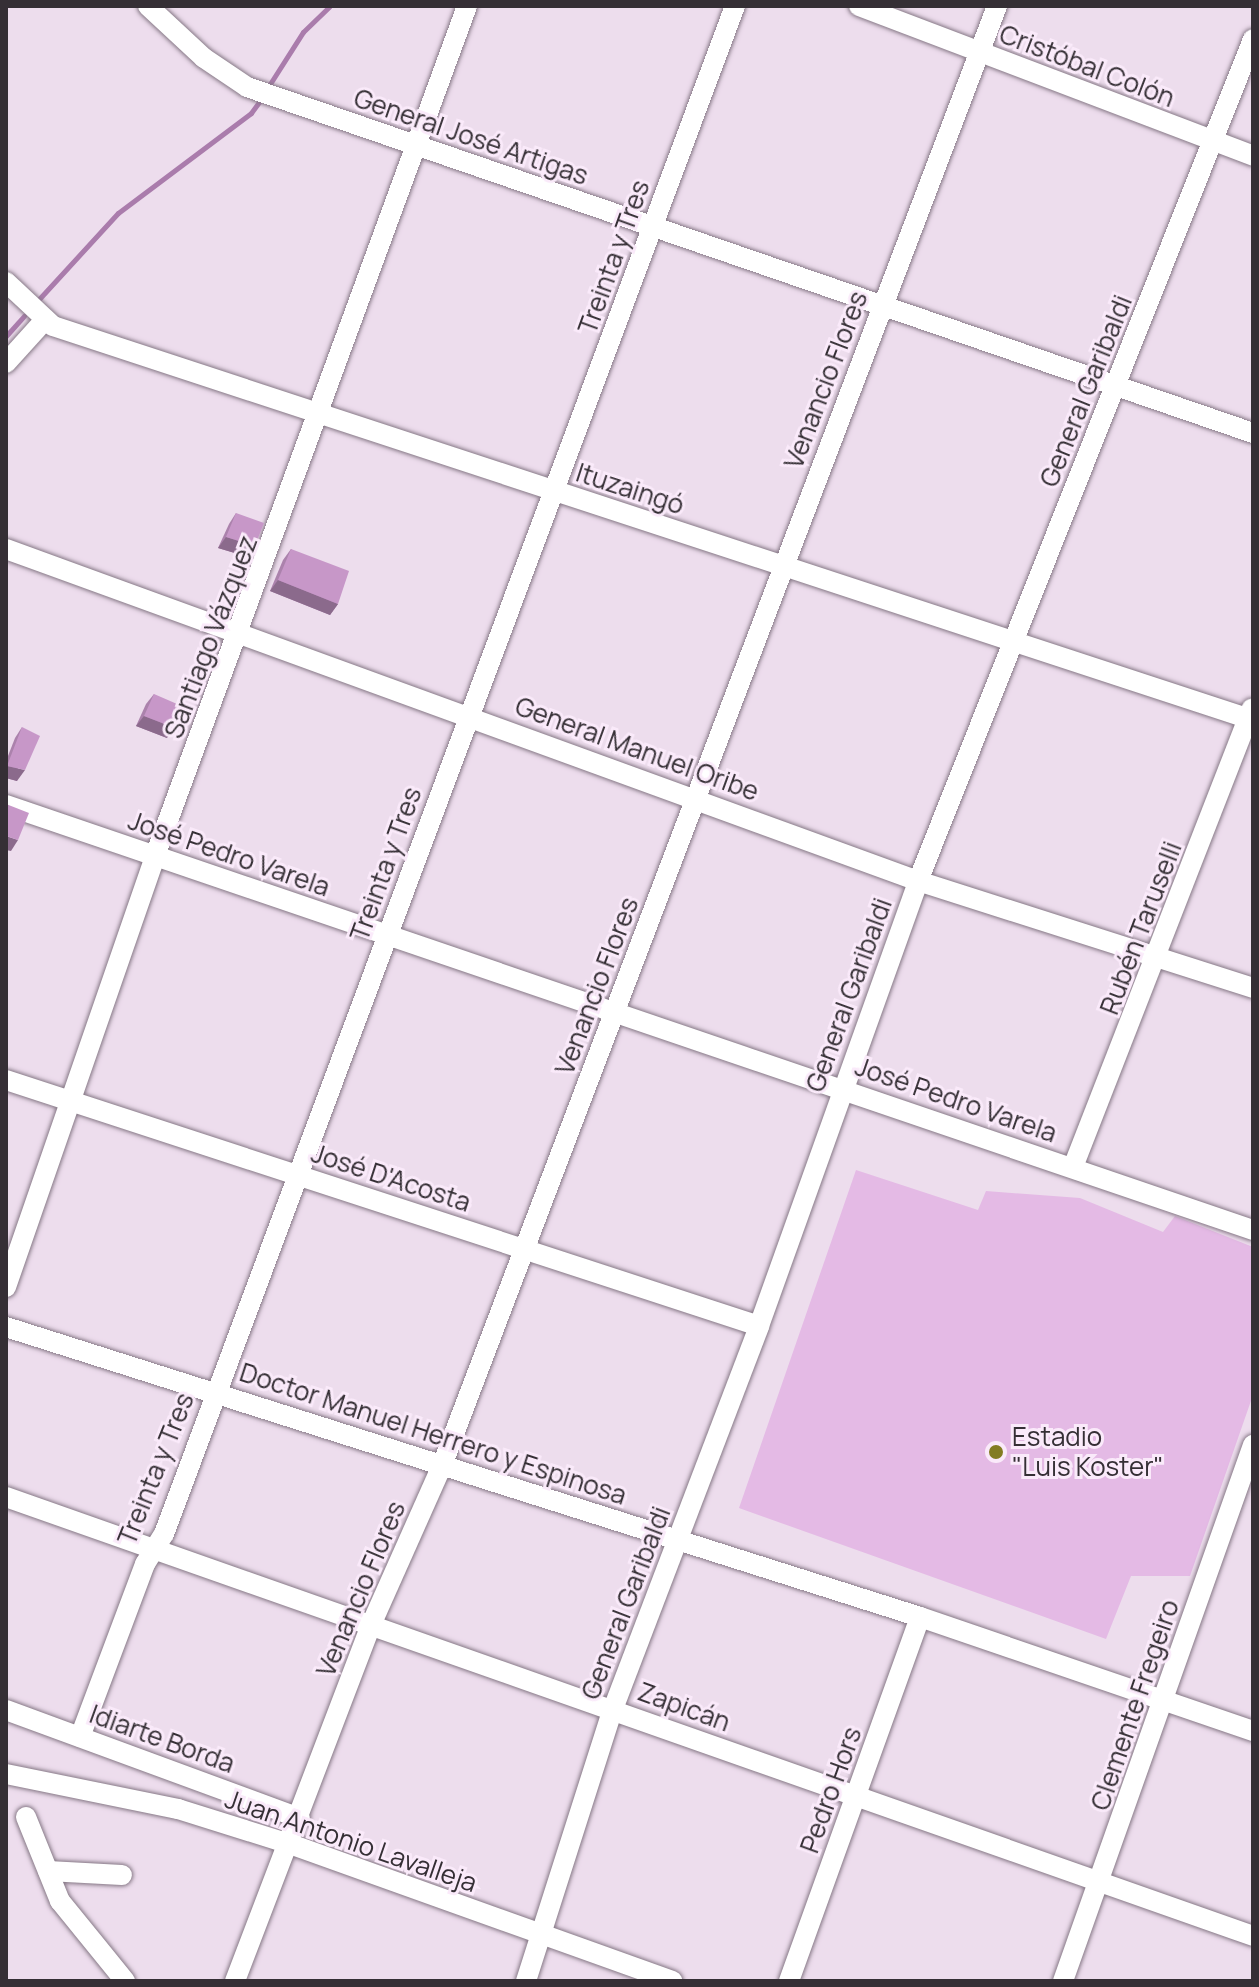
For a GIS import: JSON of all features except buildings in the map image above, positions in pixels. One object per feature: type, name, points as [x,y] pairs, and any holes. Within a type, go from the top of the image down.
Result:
[{"type":"street","name":"General José Artigas","points":[[148,6],[204,58],[247,87],[1253,433]]},
{"type":"street","name":"Santiago Vázquez","points":[[6,1287],[155,856],[241,633],[467,6]]},
{"type":"street","name":"Treinta y Tres","points":[[80,1737],[298,1175],[735,6]]},
{"type":"street","name":"Cristóbal Colón","points":[[859,6],[1253,156]]},
{"type":"street","name":"Venancio Flores","points":[[235,1981],[300,1818],[371,1625],[443,1463],[997,6]]},
{"type":"street","name":"General Garibaldi","points":[[526,1981],[613,1709],[759,1326],[918,881],[1253,39]]},
{"type":"street","name":"Ituzaingó","points":[[6,282],[44,321],[554,492],[1251,715]]},
{"type":"street","points":[[6,363],[44,321]]},
{"type":"street","name":"General Manuel Oribe","points":[[6,549],[468,714],[918,881],[1253,988]]},
{"type":"street","name":"Rubén Taruselli","points":[[1073,1167],[1159,957],[1251,715]]},
{"type":"street","name":"José Pedro Varela","points":[[6,805],[1253,1230]]},
{"type":"street","name":"José D'Acosta","points":[[6,1080],[759,1326]]},
{"type":"street","name":"Doctor Manuel Herrero y Espinosa","points":[[6,1327],[443,1463],[920,1617],[1163,1704],[1253,1731]]},
{"type":"street","name":"Clemente Fregeiro","points":[[1063,1981],[1163,1704],[1245,1490],[1253,1445]]},
{"type":"street","name":"Zapicán","points":[[6,1497],[613,1709],[856,1799],[1253,1936]]},
{"type":"street","name":"Pedro Hors","points":[[789,1981],[920,1617]]},
{"type":"street","name":"Idiarte Borda","points":[[6,1710],[300,1818]]},
{"type":"street","name":"Juan Antonio Lavalleja","points":[[6,1774],[178,1809],[290,1844],[672,1981]]},
{"type":"street","points":[[178,1809],[189,1777]]},
{"type":"street","points":[[26,1817],[60,1901],[125,1981]]},
{"type":"street","points":[[48,1871],[122,1875]]},
{"type":"shaded area","name":"Estadio \"Luis Koster\"","points":[[856,1170],[978,1210],[986,1191],[1080,1198],[1163,1232],[1175,1216],[1253,1247],[1253,1395],[1190,1576],[1131,1576],[1106,1639],[739,1508]]},
{"type":"waterway","points":[[268,87],[303,32],[330,6]]},
{"type":"waterway","points":[[40,298],[118,213],[251,113],[261,99]]},
{"type":"waterway","points":[[6,336],[24,316]]},
{"type":"place","name":"Estadio \"Luis Koster\"","points":[[996,1452]]}]
